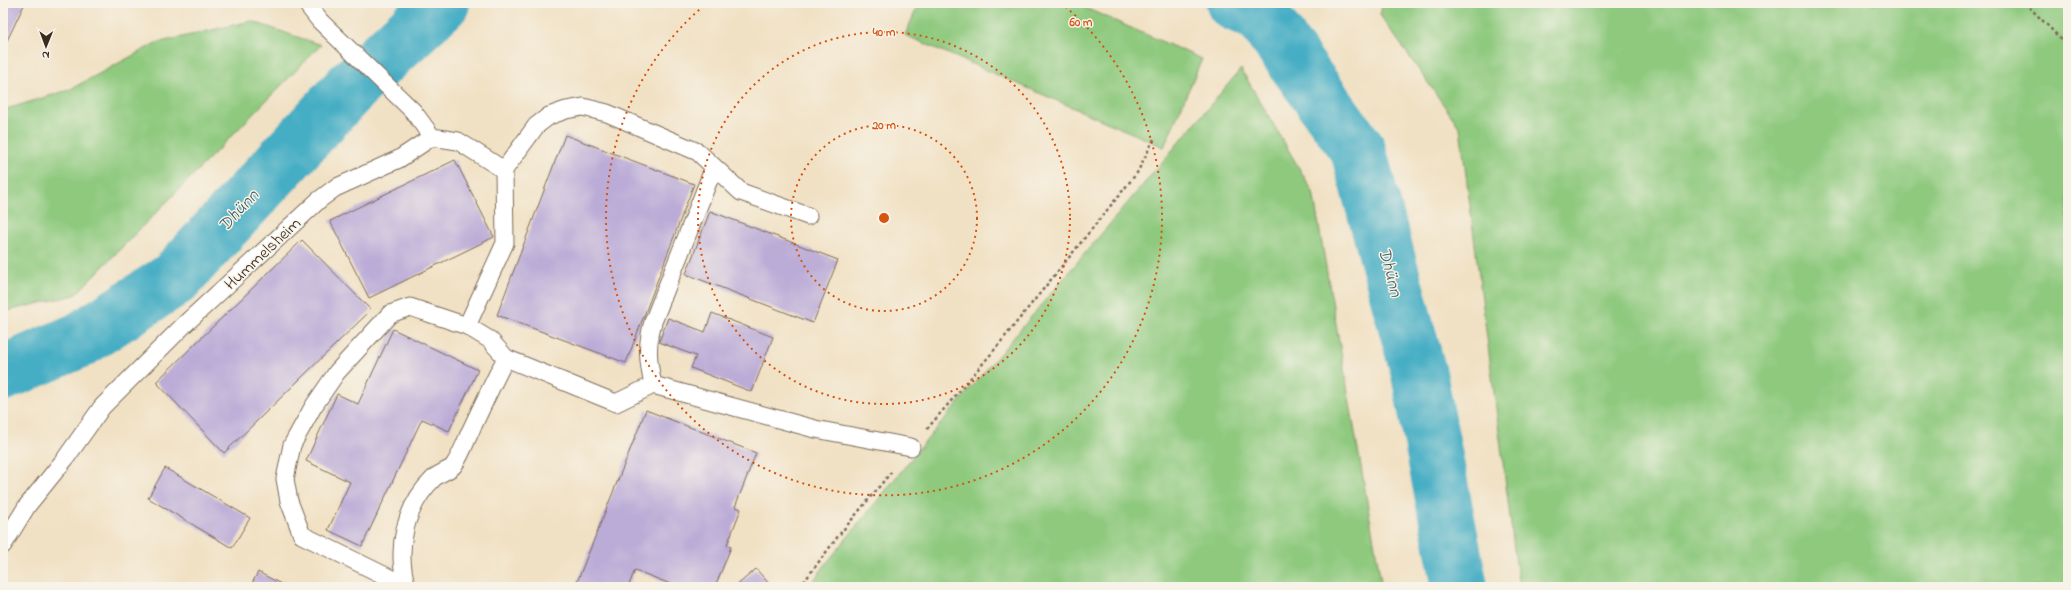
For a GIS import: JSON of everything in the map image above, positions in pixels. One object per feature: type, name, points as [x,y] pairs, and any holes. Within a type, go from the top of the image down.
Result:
[{"type":"lane","points":[[306,3],[320,21],[413,111],[432,137],[458,141],[504,170]]},
{"type":"lane","points":[[466,326],[505,243],[504,170],[536,126],[549,116],[566,110],[583,107],[607,113],[698,152],[741,192],[808,216]]},
{"type":"lane","name":"Hummelsheim","points":[[3,545],[27,506],[65,459],[102,407],[185,324],[319,200],[335,188],[399,159],[432,137]]},
{"type":"lane","points":[[653,385],[647,355],[648,338],[714,167]]},
{"type":"lane","points":[[407,587],[302,535],[289,502],[285,479],[292,445],[313,407],[337,372],[390,314],[410,307],[466,326],[490,340],[506,358],[616,403],[653,385],[815,429],[911,447]]},
{"type":"lane","points":[[407,587],[402,571],[401,554],[404,529],[412,510],[423,490],[435,477],[453,467],[506,358]]},
{"type":"path","points":[[2025,3],[2068,46]]},
{"type":"path","points":[[800,587],[839,535],[911,447],[991,354],[1137,173],[1154,138]]},
{"type":"green space","points":[[919,3],[1074,3],[1202,59],[1164,147],[905,35]]},
{"type":"green space","points":[[1383,3],[2068,3],[2068,587],[1519,587],[1460,128],[1380,15]]},
{"type":"green space","points":[[251,21],[321,45],[75,295],[3,312],[3,110],[69,90],[156,43]]},
{"type":"green space","points":[[1241,69],[1313,192],[1382,587],[809,587],[825,565],[920,448]]},
{"type":"building","points":[[3,3],[20,3],[24,5],[3,49]]},
{"type":"building","points":[[565,135],[694,184],[626,363],[497,315]]},
{"type":"building","points":[[455,160],[494,237],[369,298],[330,221]]},
{"type":"building","points":[[710,211],[838,260],[813,323],[686,274]]},
{"type":"building","points":[[302,240],[371,310],[224,453],[156,382]]},
{"type":"building","points":[[712,313],[773,337],[752,392],[691,368],[696,356],[659,342],[668,318],[705,332]]},
{"type":"building","points":[[393,329],[478,370],[449,431],[422,419],[362,546],[328,530],[350,482],[306,461],[337,394],[358,404]]},
{"type":"building","points":[[646,410],[756,453],[735,507],[741,509],[727,545],[731,547],[715,587],[678,587],[635,570],[628,587],[575,587]]},
{"type":"building","points":[[165,468],[250,518],[232,548],[148,498]]},
{"type":"building","points":[[756,569],[772,587],[735,587]]},
{"type":"building","points":[[258,572],[287,587],[250,587]]},
{"type":"waterway","name":"Dhünn","points":[[3,373],[80,340],[174,279],[354,84],[442,3]]},
{"type":"waterway","name":"Dhünn","points":[[1234,3],[1261,15],[1358,150],[1419,374],[1460,587]]}]
